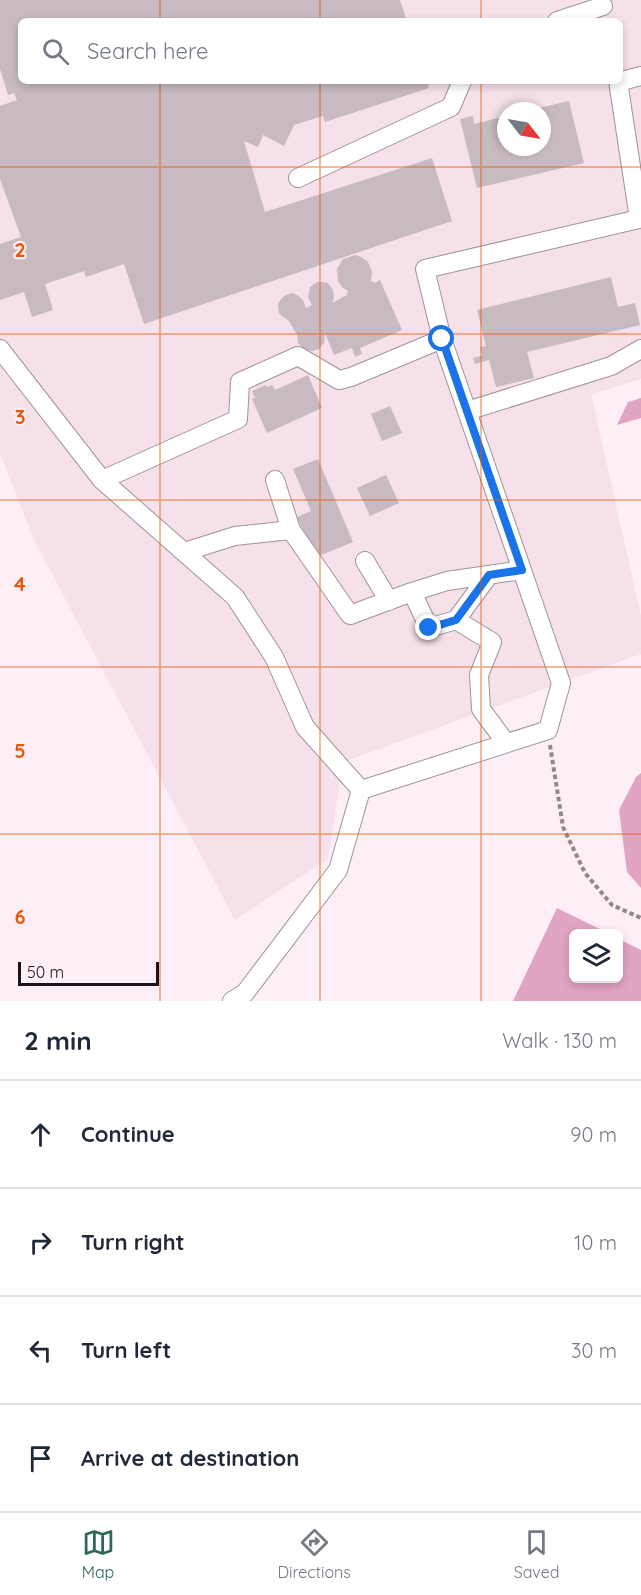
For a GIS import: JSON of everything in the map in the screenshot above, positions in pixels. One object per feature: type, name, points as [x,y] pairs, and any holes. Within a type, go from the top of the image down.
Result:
[{"type":"lane","points":[[569,18],[604,9]]},
{"type":"lane","points":[[623,80],[641,76]]},
{"type":"lane","points":[[298,178],[451,106],[461,84]]},
{"type":"lane","points":[[361,790],[548,730],[561,682],[442,339],[425,269],[640,221],[618,84]]},
{"type":"lane","points":[[102,480],[238,419],[240,382],[298,356],[339,380],[442,339]]},
{"type":"lane","points":[[0,349],[102,480],[235,597],[274,657],[305,727],[361,790]]},
{"type":"lane","points":[[467,411],[611,366],[641,349]]},
{"type":"lane","points":[[275,480],[291,530],[350,615],[447,581],[522,570]]},
{"type":"lane","points":[[184,552],[235,536],[291,530]]},
{"type":"lane","points":[[365,561],[389,601]]},
{"type":"lane","points":[[412,592],[429,628],[456,620],[489,575]]},
{"type":"lane","points":[[456,620],[492,642],[479,675],[481,709],[506,743]]},
{"type":"lane","points":[[232,1001],[245,993],[338,870],[361,790]]},
{"type":"path","points":[[548,730],[563,826],[585,873],[612,905],[641,918]]},
{"type":"shaded area","points":[[0,0],[641,0],[641,379],[591,394],[641,616],[641,654],[343,762],[328,859],[235,920],[34,540],[0,453]]},
{"type":"shaded area","points":[[641,398],[641,418],[617,425],[628,402]]},
{"type":"shaded area","points":[[641,773],[641,888],[627,872],[619,810],[636,777]]},
{"type":"shaded area","points":[[557,908],[600,929],[569,929],[569,983],[623,983],[623,941],[641,950],[641,1001],[513,1001]]},
{"type":"building","points":[[0,0],[400,0],[406,18],[18,18],[18,84],[428,84],[429,88],[325,122],[323,116],[294,125],[284,146],[263,135],[258,147],[244,141],[265,212],[432,158],[452,221],[144,324],[124,264],[86,277],[84,271],[45,284],[53,310],[32,317],[24,292],[0,300],[0,244],[21,237],[0,179],[0,106],[17,100],[14,93],[8,95],[0,69]]},
{"type":"building","points":[[569,101],[584,163],[477,188],[460,119],[473,116],[474,124],[497,118],[497,156],[551,156],[551,105]]},
{"type":"building","points":[[355,255],[368,262],[372,272],[371,281],[375,283],[380,280],[402,330],[360,348],[362,354],[355,357],[352,348],[334,355],[325,333],[324,343],[319,349],[305,350],[298,343],[297,335],[289,321],[279,313],[278,304],[286,295],[292,293],[303,300],[306,308],[312,305],[308,297],[310,287],[317,282],[328,283],[333,290],[332,303],[347,295],[348,291],[338,281],[337,269],[343,259]]},
{"type":"building","points":[[611,277],[618,307],[635,303],[640,325],[527,352],[534,378],[496,387],[489,360],[475,364],[473,358],[482,356],[480,347],[486,346],[477,310]]},
{"type":"building","points":[[308,375],[322,408],[267,433],[252,399],[255,398],[252,391],[266,385],[267,387],[272,385],[275,390]]},
{"type":"building","points":[[390,406],[402,433],[382,441],[371,414]]},
{"type":"building","points":[[318,459],[353,542],[314,558],[297,517],[311,511],[293,469]]},
{"type":"building","points":[[386,475],[399,503],[370,516],[357,488]]},
{"type":"route","points":[[429,628],[456,620],[489,575],[522,570],[442,339]]}]
